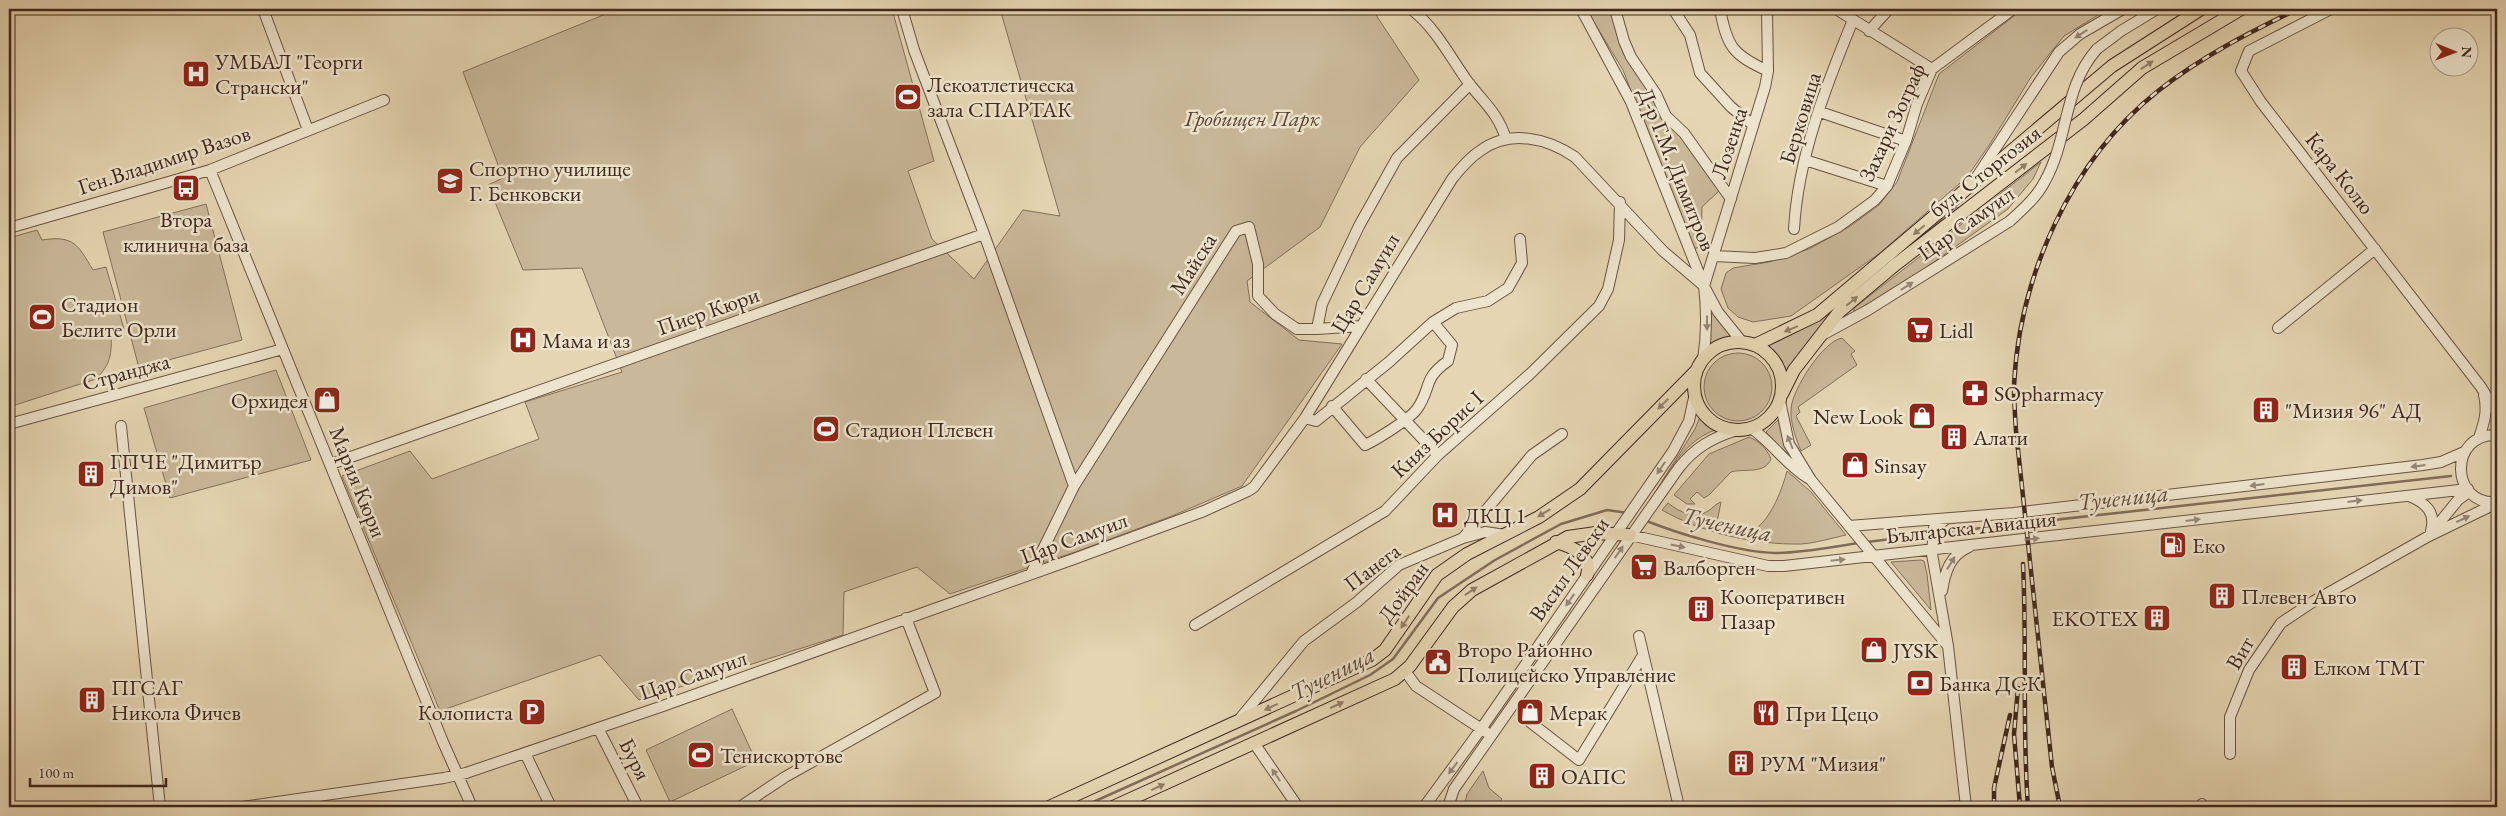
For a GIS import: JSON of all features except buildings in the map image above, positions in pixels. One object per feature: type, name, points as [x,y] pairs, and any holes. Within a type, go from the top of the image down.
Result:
[{"type":"main road","name":"бул. Сторгозия","points":[[1755,345],[1817,315],[1970,188],[2112,66],[2201,9]]},
{"type":"main road","name":"бул. Сторгозия","points":[[1781,397],[1794,370],[1839,312],[1888,271],[2084,119],[2142,68],[2241,9]]},
{"type":"main road","points":[[1742,342],[1755,345],[1766,351],[1780,370],[1781,397],[1773,413],[1763,422],[1745,429],[1720,426],[1705,415],[1695,393],[1700,365],[1720,346],[1742,342]]},
{"type":"main road","name":"Дойран","points":[[1049,807],[1236,724],[1372,660],[1390,644],[1437,575],[1467,554],[1539,517],[1580,490],[1700,365]]},
{"type":"main road","points":[[1113,807],[1395,679],[1405,671],[1461,598],[1556,542],[1579,534],[1616,533],[1630,535]]},
{"type":"main road","points":[[1556,542],[1568,546],[1580,554],[1588,566],[1587,575]]},
{"type":"street","points":[[263,9],[308,130]]},
{"type":"street","points":[[902,9],[914,50],[984,234],[1074,486]]},
{"type":"street","points":[[1411,9],[1424,18],[1470,84],[1490,106],[1502,124],[1506,139]]},
{"type":"street","name":"Д-р Г.М. Димитров","points":[[1581,9],[1630,102],[1704,286],[1718,312],[1742,342]]},
{"type":"street","points":[[1615,9],[1624,41],[1656,94],[1666,116],[1684,133],[1731,199]]},
{"type":"street","points":[[1673,9],[1690,35],[1700,73],[1731,107],[1753,125]]},
{"type":"street","points":[[1720,9],[1725,33],[1734,50],[1746,61],[1768,71]]},
{"type":"street","name":"Лозенка","points":[[1704,286],[1753,125],[1760,108],[1768,71],[1767,9]]},
{"type":"street","points":[[1836,9],[1932,69]]},
{"type":"street","points":[[1869,31],[1889,9]]},
{"type":"street","name":"Цар Самуил","points":[[1970,188],[2059,52],[2080,34],[2123,9]]},
{"type":"street","name":"Цар Самуил","points":[[1819,337],[1868,310],[2010,222],[2033,199],[2046,180],[2075,84],[2085,64],[2097,49],[2121,31],[2157,9]]},
{"type":"street","name":"Кара Колю","points":[[2331,9],[2249,51],[2241,72],[2261,102],[2481,387],[2497,413]]},
{"type":"street","name":"Захари Зограф","points":[[1714,256],[1755,258],[1786,253],[1838,227],[1876,200],[1887,186],[1906,141],[1917,104],[1932,69],[2010,10]]},
{"type":"street","name":"Берковица","points":[[1794,229],[1796,206],[1805,160],[1820,112],[1854,20]]},
{"type":"street","points":[[1361,326],[1317,329],[1322,304],[1359,226],[1397,158],[1470,84]]},
{"type":"street","name":"Ген.Владимир Вазов","points":[[9,228],[210,170],[384,100]]},
{"type":"street","points":[[1820,112],[1906,141]]},
{"type":"street","name":"Цар Самуил","points":[[242,807],[458,775],[660,708],[1031,574],[1204,510],[1248,491],[1254,486],[1305,418],[1452,179],[1480,150],[1506,139],[1537,139],[1558,145],[1576,157],[1620,202],[1663,251],[1704,286]]},
{"type":"street","points":[[1805,160],[1887,186]]},
{"type":"street","name":"Мария Кюри","points":[[210,170],[472,807]]},
{"type":"street","name":"Княз Борис I","points":[[1195,625],[1385,511],[1438,455],[1530,374],[1599,306],[1608,289],[1619,240],[1620,202]]},
{"type":"street","name":"Майска","points":[[1031,574],[1074,486],[1236,231],[1249,227],[1258,264],[1258,296],[1275,314],[1297,329],[1317,329]]},
{"type":"street","name":"Пиер Кюри","points":[[332,464],[984,234]]},
{"type":"street","points":[[1305,418],[1316,421],[1332,406],[1389,362],[1432,322],[1456,308],[1488,301],[1508,288],[1522,263],[1520,239]]},
{"type":"street","points":[[2278,328],[2375,250]]},
{"type":"street","points":[[1700,365],[1707,333],[1707,309],[1704,286]]},
{"type":"street","points":[[1332,406],[1365,445],[1384,436],[1416,410],[1428,379],[1448,361],[1452,345],[1432,322]]},
{"type":"street","name":"Странджа","points":[[9,424],[283,349]]},
{"type":"street","points":[[1366,379],[1438,455]]},
{"type":"street","name":"Кара Колю","points":[[2479,438],[2485,422],[2486,404],[2481,387]]},
{"type":"street","name":"Васил Левски","points":[[1424,807],[1481,729],[1628,517],[1684,432],[1692,412],[1695,393]]},
{"type":"street","points":[[1781,397],[1789,444],[1811,480],[1948,646]]},
{"type":"street","points":[[121,426],[156,807]]},
{"type":"street","points":[[1745,429],[1762,435],[1798,472],[1811,480]]},
{"type":"street","name":"Васил Левски","points":[[1448,807],[1454,789],[1493,737],[1653,503],[1695,450],[1712,439],[1745,429]]},
{"type":"street","name":"Панега","points":[[1236,724],[1304,641],[1357,602],[1399,565],[1463,538],[1532,455],[1562,434]]},
{"type":"street","points":[[2479,438],[2497,435]]},
{"type":"street","name":"Българска Авиация","points":[[1852,530],[2423,465],[2442,462],[2464,452],[2479,438]]},
{"type":"street","points":[[2464,452],[2460,471],[2468,491],[2484,501],[2497,502]]},
{"type":"street","name":"Българска Авиация","points":[[1630,535],[1776,567],[1931,546],[1979,544],[2406,495],[2468,491]]},
{"type":"street","name":"Вит","points":[[2428,536],[2468,491]]},
{"type":"street","points":[[2406,495],[2419,500],[2430,509],[2433,524],[2428,536]]},
{"type":"street","name":"Вит","points":[[2230,754],[2230,717],[2248,670],[2281,623],[2314,601],[2428,536],[2497,502]]},
{"type":"street","points":[[1945,807],[1966,806],[1948,646],[1931,546],[1934,528],[1940,521],[1948,518]]},
{"type":"street","points":[[1463,538],[1485,532],[1505,535]]},
{"type":"street","points":[[1940,597],[1946,570],[1953,558],[1962,550],[1979,544]]},
{"type":"street","points":[[740,807],[794,772],[935,693],[906,618]]},
{"type":"street","points":[[1639,636],[1679,807]]},
{"type":"street","points":[[1530,722],[1579,760],[1643,655]]},
{"type":"street","points":[[1405,671],[1416,686],[1493,737]]},
{"type":"street","name":"Буря","points":[[598,728],[638,807]]},
{"type":"street","points":[[1254,743],[1298,807]]},
{"type":"street","points":[[525,753],[551,807]]},
{"type":"green space","name":"Гробищен Парк","points":[[618,9],[892,9],[934,161],[908,171],[932,239],[974,279],[1023,210],[1060,216],[1000,9],[1372,9],[1419,80],[1360,147],[1320,227],[1247,281],[1250,302],[1299,340],[1342,344],[1242,486],[1172,516],[1078,551],[950,594],[917,567],[844,592],[843,635],[639,700],[600,655],[440,711],[342,476],[410,451],[432,479],[539,439],[525,402],[622,372],[582,268],[523,270],[488,185],[503,178],[463,72]]},
{"type":"green space","points":[[1586,9],[1614,9],[1652,97],[1720,190],[1702,207],[1701,247],[1692,249],[1623,70]]},
{"type":"green space","points":[[2023,9],[2108,9],[2064,36],[2031,77],[1990,144],[1967,177],[1880,253],[1791,316],[1753,322],[1738,317],[1728,308],[1721,289],[1726,273],[1733,268],[1769,262],[1809,249],[1849,227],[1879,205],[1897,182],[1939,74]]},
{"type":"green space","points":[[2041,162],[2033,179],[2008,209],[1920,272],[1854,312],[1854,308]]},
{"type":"green space","points":[[206,204],[242,340],[139,368],[103,232]]},
{"type":"green space","points":[[1957,207],[1959,209],[1839,307],[1787,372],[1778,356],[1765,343],[1851,293]]},
{"type":"green space","points":[[37,230],[42,240],[61,239],[74,244],[79,248],[93,270],[106,267],[124,329],[111,333],[110,358],[96,379],[9,407],[9,238]]},
{"type":"green space","points":[[1709,308],[1720,323],[1733,335],[1707,345]]},
{"type":"green space","points":[[1842,338],[1855,351],[1851,354],[1857,365],[1798,407],[1800,412],[1796,416],[1811,445],[1801,451],[1791,419],[1793,401],[1803,379],[1818,357],[1834,341]]},
{"type":"green space","points":[[1738,353],[1751,356],[1762,363],[1769,374],[1772,387],[1769,400],[1762,411],[1751,418],[1738,421],[1725,418],[1714,411],[1707,400],[1704,387],[1707,374],[1714,363],[1725,356]]},
{"type":"green space","points":[[276,370],[311,460],[170,498],[144,408]]},
{"type":"green space","points":[[1700,417],[1715,430],[1692,444],[1682,454],[1642,513],[1695,429]]},
{"type":"green space","points":[[1778,420],[1789,457],[1766,432]]},
{"type":"green space","points":[[1749,437],[1765,449],[1771,459],[1768,464],[1759,469],[1731,472],[1704,498],[1697,492],[1690,499],[1695,504],[1687,504],[1674,495],[1709,454]]},
{"type":"green space","points":[[1787,471],[1811,492],[1846,535],[1801,544],[1747,540],[1694,525],[1662,510],[1668,503],[1687,514],[1698,515],[1703,514],[1721,502],[1717,522],[1756,529],[1772,510]]},
{"type":"green space","points":[[1924,561],[1927,574],[1931,610],[1891,562]]},
{"type":"green space","name":"Тенискортове","points":[[732,709],[756,761],[670,802],[646,750]]},
{"type":"green space","points":[[1483,771],[1489,788],[1502,799],[1496,807],[1464,807],[1467,794]]},
{"type":"waterway","name":"Тученица","points":[[1936,533],[2451,476]]},
{"type":"waterway","name":"Тученица","points":[[1082,807],[1296,711],[1370,675],[1393,659],[1438,598],[1495,560],[1561,524],[1607,510],[1628,513]]},
{"type":"waterway","name":"Тученица","points":[[1644,520],[1709,541],[1760,552],[1796,552],[1859,543]]},
{"type":"waterway","name":"Тученица","points":[[1867,542],[1931,534]]},
{"type":"railway","points":[[2060,807],[2052,767],[2014,403],[2018,345],[2026,303],[2055,223],[2076,186],[2100,151],[2127,119],[2158,91],[2208,56],[2298,9]]},
{"type":"railway","points":[[2023,564],[2025,746],[2028,807]]},
{"type":"railway","points":[[2018,688],[2014,734],[2020,807]]},
{"type":"railway","points":[[1994,807],[1994,788],[2010,715]]},
{"type":"place","name":"УМБАЛ \"Георги Странски\"","points":[[196,74]]},
{"type":"place","name":"Лекоатлетическа зала СПАРТАК","points":[[908,97]]},
{"type":"place","name":"Спортно училище Г. Бенковски","points":[[450,181]]},
{"type":"place","name":"Втора клинична база","points":[[186,188]]},
{"type":"place","name":"Стадион Белите Орли","points":[[42,317]]},
{"type":"place","name":"Lidl","points":[[1920,330]]},
{"type":"place","name":"Мама и аз","points":[[523,340]]},
{"type":"place","name":"SOpharmacy","points":[[1975,393]]},
{"type":"place","name":"Орхидея","points":[[327,400]]},
{"type":"place","name":"\"Мизия 96\" АД","points":[[2266,410]]},
{"type":"place","name":"New Look","points":[[1922,416]]},
{"type":"place","name":"Стадион Плевен","points":[[826,429]]},
{"type":"place","name":"Алати","points":[[1954,437]]},
{"type":"place","name":"Sinsay","points":[[1855,465]]},
{"type":"place","name":"ГПЧЕ \"Димитър Димов\"","points":[[91,474]]},
{"type":"place","name":"ДКЦ 1","points":[[1445,515]]},
{"type":"place","name":"Еко","points":[[2173,545]]},
{"type":"place","name":"Валборген","points":[[1644,567]]},
{"type":"place","name":"Плевен Авто","points":[[2222,596]]},
{"type":"place","name":"Кооперативен Пазар","points":[[1701,609]]},
{"type":"place","name":"EKOTEX","points":[[2157,618]]},
{"type":"place","name":"JYSK","points":[[1874,650]]},
{"type":"place","name":"Второ Районно Полицейско Управление","points":[[1438,662]]},
{"type":"place","name":"Елком ТМТ","points":[[2294,667]]},
{"type":"place","name":"Банка ДСК","points":[[1920,683]]},
{"type":"place","name":"ПГСАГ Никола Фичев","points":[[92,700]]},
{"type":"place","name":"Колописта","points":[[532,712]]},
{"type":"place","name":"Мерак","points":[[1530,712]]},
{"type":"place","name":"При Цецо","points":[[1766,713]]},
{"type":"place","name":"Тенискортове","points":[[701,755]]},
{"type":"place","name":"РУМ \"Мизия\"","points":[[1741,763]]},
{"type":"place","name":"ОАПС","points":[[1542,776]]}]
